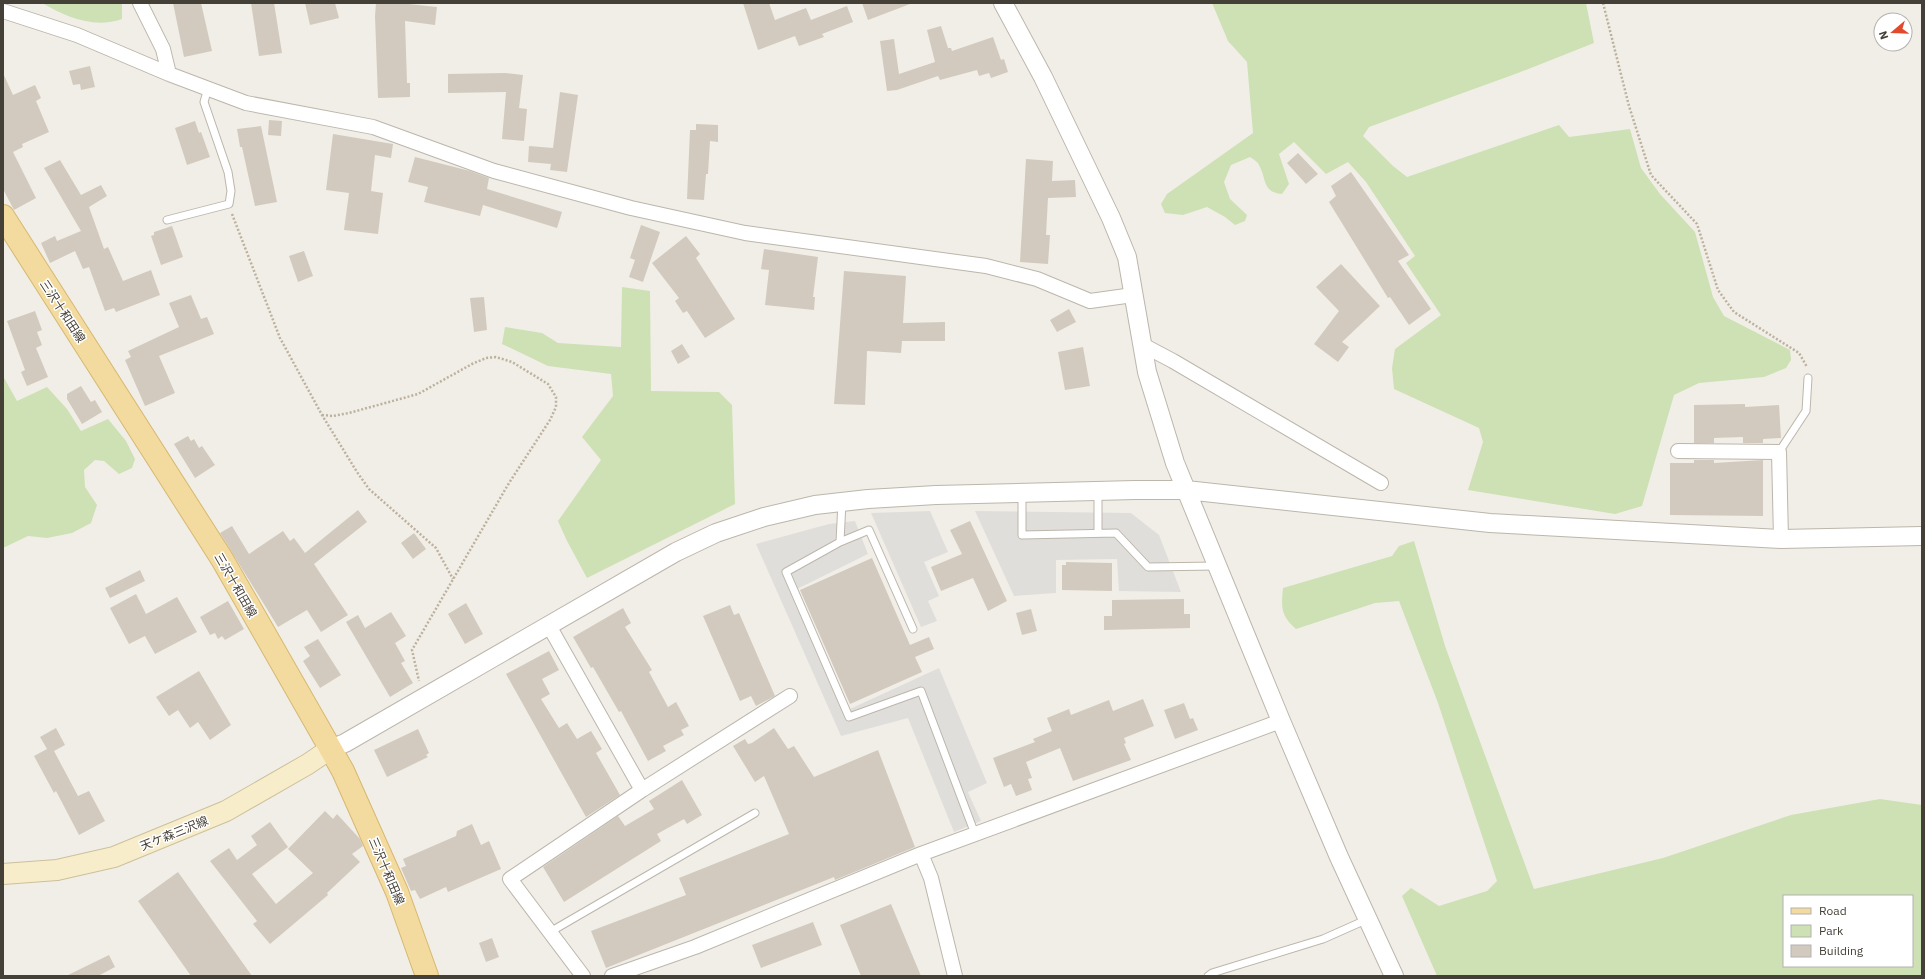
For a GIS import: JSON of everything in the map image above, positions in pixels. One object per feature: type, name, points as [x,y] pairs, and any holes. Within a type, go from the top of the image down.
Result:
[{"type":"main road","name":"三沢十和田線","points":[[3,216],[222,559],[343,771],[397,892],[426,976]]},
{"type":"main road","name":"天ケ森三沢線","points":[[3,874],[57,870],[114,857],[226,811],[308,764],[330,748]]},
{"type":"street","points":[[140,3],[163,49],[169,74]]},
{"type":"street","points":[[1003,3],[1040,70],[1111,218],[1126,257],[1141,344],[1156,403],[1175,463],[1281,721],[1394,976]]},
{"type":"street","points":[[3,11],[77,35],[169,74],[246,103],[373,127],[494,171],[631,208],[745,233],[986,266],[1037,279],[1090,301],[1133,295]]},
{"type":"street","points":[[1141,344],[1173,361],[1381,483]]},
{"type":"street","points":[[1678,450],[1779,452],[1781,539]]},
{"type":"street","points":[[330,748],[344,743],[548,624],[676,552],[716,533],[764,517],[815,505],[929,496],[1186,490],[1490,524],[1781,539],[1922,536]]},
{"type":"street","points":[[548,624],[642,790]]},
{"type":"street","points":[[583,976],[510,880],[642,790],[790,696]]},
{"type":"street","points":[[612,976],[694,947],[921,854],[1281,721]]},
{"type":"street","points":[[921,854],[931,878],[955,976]]},
{"type":"lane","points":[[167,220],[229,204],[231,191],[228,172],[204,102],[208,88]]},
{"type":"lane","points":[[1779,452],[1806,411],[1808,378]]},
{"type":"lane","points":[[1098,492],[1098,533]]},
{"type":"lane","points":[[1022,493],[1022,535],[1116,532],[1148,567],[1217,566]]},
{"type":"lane","points":[[840,542],[842,502]]},
{"type":"lane","points":[[913,629],[869,530],[840,542],[786,572],[848,717],[921,691],[975,834]]},
{"type":"lane","points":[[550,932],[755,813]]},
{"type":"lane","points":[[1208,976],[1212,973],[1323,939],[1368,919]]},
{"type":"path","points":[[1603,3],[1629,106],[1651,175],[1697,224],[1718,290],[1734,312],[1799,353],[1806,366],[1808,378]]},
{"type":"path","points":[[229,204],[280,338],[322,415],[357,472],[369,488],[436,548],[453,580]]},
{"type":"path","points":[[322,415],[333,416],[418,394],[472,364],[486,358],[496,358],[512,362],[548,384],[556,397],[556,407],[550,420],[509,483],[412,650],[423,697]]},
{"type":"green space","points":[[42,3],[122,3],[122,19],[101,23],[80,20],[61,13]]},
{"type":"green space","points":[[1212,3],[1586,3],[1594,43],[1518,73],[1369,127],[1363,136],[1393,166],[1407,177],[1559,125],[1569,137],[1630,129],[1641,168],[1660,194],[1695,232],[1713,297],[1724,316],[1790,350],[1791,360],[1786,368],[1764,377],[1699,383],[1674,395],[1642,506],[1615,514],[1468,490],[1483,442],[1479,428],[1394,389],[1392,368],[1395,349],[1441,315],[1406,263],[1415,256],[1366,182],[1348,162],[1326,174],[1294,142],[1279,154],[1289,184],[1282,194],[1271,191],[1268,188],[1258,164],[1250,157],[1231,165],[1224,182],[1230,199],[1247,215],[1245,221],[1235,225],[1225,217],[1207,207],[1183,215],[1165,213],[1161,204],[1167,194],[1253,133],[1247,62],[1228,41]]},
{"type":"green space","points":[[622,287],[650,291],[651,391],[719,392],[732,405],[735,504],[587,578],[558,521],[601,460],[582,437],[613,396],[611,374],[548,366],[502,344],[505,327],[542,333],[558,343],[621,347]]},
{"type":"green space","points":[[3,376],[17,401],[47,387],[67,409],[81,431],[108,419],[126,441],[135,459],[132,468],[119,474],[104,461],[95,460],[84,470],[85,487],[97,505],[91,523],[72,533],[47,538],[28,536],[3,548]]},
{"type":"green space","points":[[1414,541],[1445,646],[1534,889],[1663,858],[1791,815],[1880,799],[1922,805],[1922,976],[1437,976],[1402,896],[1411,888],[1439,906],[1487,891],[1497,881],[1438,703],[1399,601],[1375,603],[1296,629],[1287,620],[1282,606],[1283,588],[1392,556],[1399,546]]},
{"type":"shaded area","points":[[930,511],[948,552],[924,562],[939,596],[928,601],[937,621],[921,627],[871,513]]},
{"type":"shaded area","points":[[975,511],[1131,513],[1159,535],[1181,592],[1119,591],[1117,559],[1056,560],[1056,593],[1014,596]]},
{"type":"shaded area","points":[[855,521],[868,554],[797,589],[850,709],[939,668],[987,783],[968,792],[981,821],[954,832],[908,718],[841,736],[756,544],[829,524]]},
{"type":"building","points":[[173,3],[201,3],[212,51],[184,57]]},
{"type":"building","points":[[251,3],[274,3],[282,53],[259,56]]},
{"type":"building","points":[[305,3],[335,3],[339,18],[310,25]]},
{"type":"building","points":[[376,3],[399,3],[437,7],[435,25],[405,21],[407,83],[410,83],[410,97],[378,98],[375,16]]},
{"type":"building","points":[[743,3],[769,3],[775,20],[806,8],[811,20],[847,6],[853,22],[822,34],[824,37],[799,46],[795,36],[758,50]]},
{"type":"building","points":[[862,3],[910,3],[910,4],[868,20]]},
{"type":"building","points":[[941,26],[948,48],[951,48],[952,51],[993,37],[1001,60],[1004,59],[1008,72],[991,78],[989,73],[979,76],[977,70],[940,80],[938,76],[897,90],[887,91],[880,41],[894,39],[899,74],[935,62],[927,30]]},
{"type":"building","points":[[90,66],[95,87],[81,90],[80,84],[73,85],[69,71]]},
{"type":"building","points":[[3,73],[13,95],[35,85],[41,98],[36,101],[49,132],[22,144],[23,147],[13,152],[36,198],[14,210],[3,189]]},
{"type":"building","points":[[505,73],[523,75],[519,108],[527,109],[524,141],[502,139],[506,92],[448,93],[448,74]]},
{"type":"building","points":[[560,92],[578,95],[567,172],[550,170],[551,164],[528,162],[529,146],[553,148]]},
{"type":"building","points":[[269,120],[282,121],[281,136],[268,135]]},
{"type":"building","points":[[195,121],[199,133],[201,132],[210,157],[187,165],[175,128]]},
{"type":"building","points":[[696,124],[718,125],[718,142],[710,141],[708,174],[706,174],[704,200],[687,199],[690,130],[696,130]]},
{"type":"building","points":[[261,126],[277,202],[255,206],[237,129]]},
{"type":"building","points":[[333,134],[393,144],[391,158],[375,155],[371,191],[383,193],[378,234],[344,230],[349,193],[326,190]]},
{"type":"building","points":[[1298,153],[1318,174],[1306,184],[1287,163]]},
{"type":"building","points":[[415,157],[470,171],[489,178],[487,189],[562,212],[557,228],[483,205],[480,216],[424,202],[428,187],[408,182]]},
{"type":"building","points":[[1026,159],[1053,161],[1052,181],[1075,180],[1076,197],[1048,198],[1046,235],[1050,235],[1048,264],[1020,262]]},
{"type":"building","points":[[60,160],[81,195],[101,185],[107,196],[89,207],[104,249],[108,247],[123,281],[151,270],[160,295],[116,312],[114,308],[105,311],[89,267],[83,269],[75,251],[50,263],[41,243],[55,236],[57,241],[81,231],[44,168]]},
{"type":"building","points":[[1351,172],[1409,255],[1398,261],[1431,309],[1409,325],[1390,297],[1388,298],[1329,202],[1336,196],[1331,186]]},
{"type":"building","points":[[641,225],[660,232],[643,282],[629,277],[635,260],[630,258]]},
{"type":"building","points":[[172,226],[183,257],[161,265],[151,236],[154,235],[154,232]]},
{"type":"building","points":[[686,236],[700,254],[696,258],[735,319],[705,338],[687,311],[683,313],[675,301],[679,298],[652,263]]},
{"type":"building","points":[[764,249],[818,257],[813,297],[815,297],[814,310],[765,305],[769,270],[761,269]]},
{"type":"building","points":[[304,251],[313,276],[298,282],[289,256]]},
{"type":"building","points":[[1341,264],[1380,306],[1342,342],[1349,347],[1338,362],[1314,344],[1339,311],[1316,287]]},
{"type":"building","points":[[844,271],[906,276],[903,323],[945,322],[945,341],[902,341],[901,353],[867,351],[865,405],[834,404]]},
{"type":"building","points":[[191,295],[201,319],[207,317],[214,334],[159,356],[175,393],[145,406],[125,360],[131,357],[128,351],[179,327],[169,303]]},
{"type":"building","points":[[484,297],[487,330],[474,332],[470,298]]},
{"type":"building","points":[[1069,309],[1076,322],[1057,332],[1050,320]]},
{"type":"building","points":[[35,311],[42,330],[37,332],[42,345],[36,348],[48,377],[27,386],[21,372],[25,370],[7,321]]},
{"type":"building","points":[[682,344],[690,357],[678,364],[671,351]]},
{"type":"building","points":[[1083,347],[1090,386],[1065,390],[1058,352]]},
{"type":"building","points":[[81,386],[91,402],[95,400],[102,412],[82,424],[67,399],[67,394]]},
{"type":"building","points":[[1745,404],[1745,407],[1779,405],[1781,438],[1763,439],[1763,443],[1743,443],[1743,437],[1714,438],[1714,443],[1694,443],[1694,405]]},
{"type":"building","points":[[188,436],[191,441],[194,439],[199,448],[202,446],[215,465],[195,478],[174,444]]},
{"type":"building","points":[[1694,460],[1714,460],[1714,463],[1763,460],[1763,516],[1670,515],[1670,463],[1694,463]]},
{"type":"building","points":[[358,510],[367,522],[314,564],[348,615],[321,632],[307,610],[278,627],[220,533],[232,526],[249,554],[283,531],[290,541],[294,538],[305,553]]},
{"type":"building","points":[[970,521],[1007,601],[988,611],[973,578],[941,591],[931,567],[962,554],[950,530]]},
{"type":"building","points":[[414,533],[426,549],[413,559],[401,543]]},
{"type":"building","points":[[872,558],[910,645],[929,637],[934,649],[915,657],[922,672],[850,704],[800,590]]},
{"type":"building","points":[[1066,562],[1112,563],[1112,591],[1062,590],[1062,565],[1066,565]]},
{"type":"building","points":[[140,570],[145,581],[110,598],[105,588]]},
{"type":"building","points":[[136,594],[146,614],[177,597],[197,632],[155,654],[145,636],[129,644],[110,608]]},
{"type":"building","points":[[1184,599],[1184,614],[1190,614],[1190,628],[1104,630],[1104,616],[1112,616],[1112,600]]},
{"type":"building","points":[[228,601],[244,629],[225,640],[222,636],[218,639],[215,633],[210,635],[200,617]]},
{"type":"building","points":[[466,603],[483,634],[465,644],[448,614]]},
{"type":"building","points":[[730,605],[734,615],[739,613],[775,696],[756,706],[751,696],[740,701],[703,616]]},
{"type":"building","points":[[623,608],[631,623],[625,627],[652,670],[649,672],[668,707],[676,702],[689,726],[681,730],[684,735],[663,746],[666,751],[648,761],[621,711],[619,712],[593,667],[591,668],[573,637]]},
{"type":"building","points":[[1031,609],[1037,631],[1022,635],[1016,613]]},
{"type":"building","points":[[391,612],[406,636],[395,643],[405,661],[401,663],[413,683],[390,697],[346,622],[358,615],[365,628]]},
{"type":"building","points":[[318,639],[341,675],[320,688],[303,661],[310,656],[304,647]]},
{"type":"building","points":[[549,651],[559,670],[542,679],[550,694],[541,699],[559,728],[567,723],[577,739],[591,731],[602,749],[596,753],[620,795],[586,817],[506,674]]},
{"type":"building","points":[[199,671],[231,725],[210,740],[198,722],[190,728],[178,710],[169,716],[156,697]]},
{"type":"building","points":[[1143,699],[1154,726],[1124,738],[1126,743],[1124,744],[1131,760],[1073,781],[1060,748],[1026,762],[1032,778],[1028,779],[1032,790],[1016,796],[1011,784],[1004,787],[993,758],[1035,742],[1033,739],[1052,731],[1047,718],[1069,709],[1071,715],[1109,700],[1113,711]]},
{"type":"building","points":[[1184,703],[1190,719],[1193,718],[1198,730],[1175,739],[1164,710]]},
{"type":"building","points":[[56,728],[65,745],[54,751],[78,796],[89,791],[105,821],[79,835],[56,791],[54,793],[34,756],[47,749],[40,737]]},
{"type":"building","points":[[774,728],[788,749],[794,746],[814,777],[878,750],[915,847],[835,880],[834,877],[606,968],[591,931],[686,895],[679,878],[789,834],[764,776],[755,782],[733,746],[745,739],[748,744],[752,743]]},
{"type":"building","points":[[418,729],[429,753],[426,755],[428,757],[387,777],[374,750]]},
{"type":"building","points":[[682,780],[702,815],[687,824],[684,819],[657,834],[661,841],[564,902],[543,867],[618,816],[625,826],[654,809],[649,801]]},
{"type":"building","points":[[325,811],[333,819],[337,814],[360,839],[363,846],[352,854],[360,862],[327,893],[328,895],[270,944],[253,924],[257,921],[210,861],[229,848],[237,860],[257,845],[251,836],[270,822],[288,847],[252,874],[276,904],[313,873],[288,849]]},
{"type":"building","points":[[472,824],[481,845],[489,841],[501,869],[448,892],[446,887],[420,899],[415,890],[411,891],[401,868],[406,866],[403,859],[456,836],[457,831]]},
{"type":"building","points":[[178,872],[252,976],[191,976],[138,901]]},
{"type":"building","points":[[891,904],[921,976],[861,976],[840,925]]},
{"type":"building","points":[[813,922],[822,945],[761,968],[752,945]]},
{"type":"building","points":[[492,938],[499,957],[486,962],[479,943]]},
{"type":"building","points":[[109,955],[115,967],[98,976],[66,976]]}]
